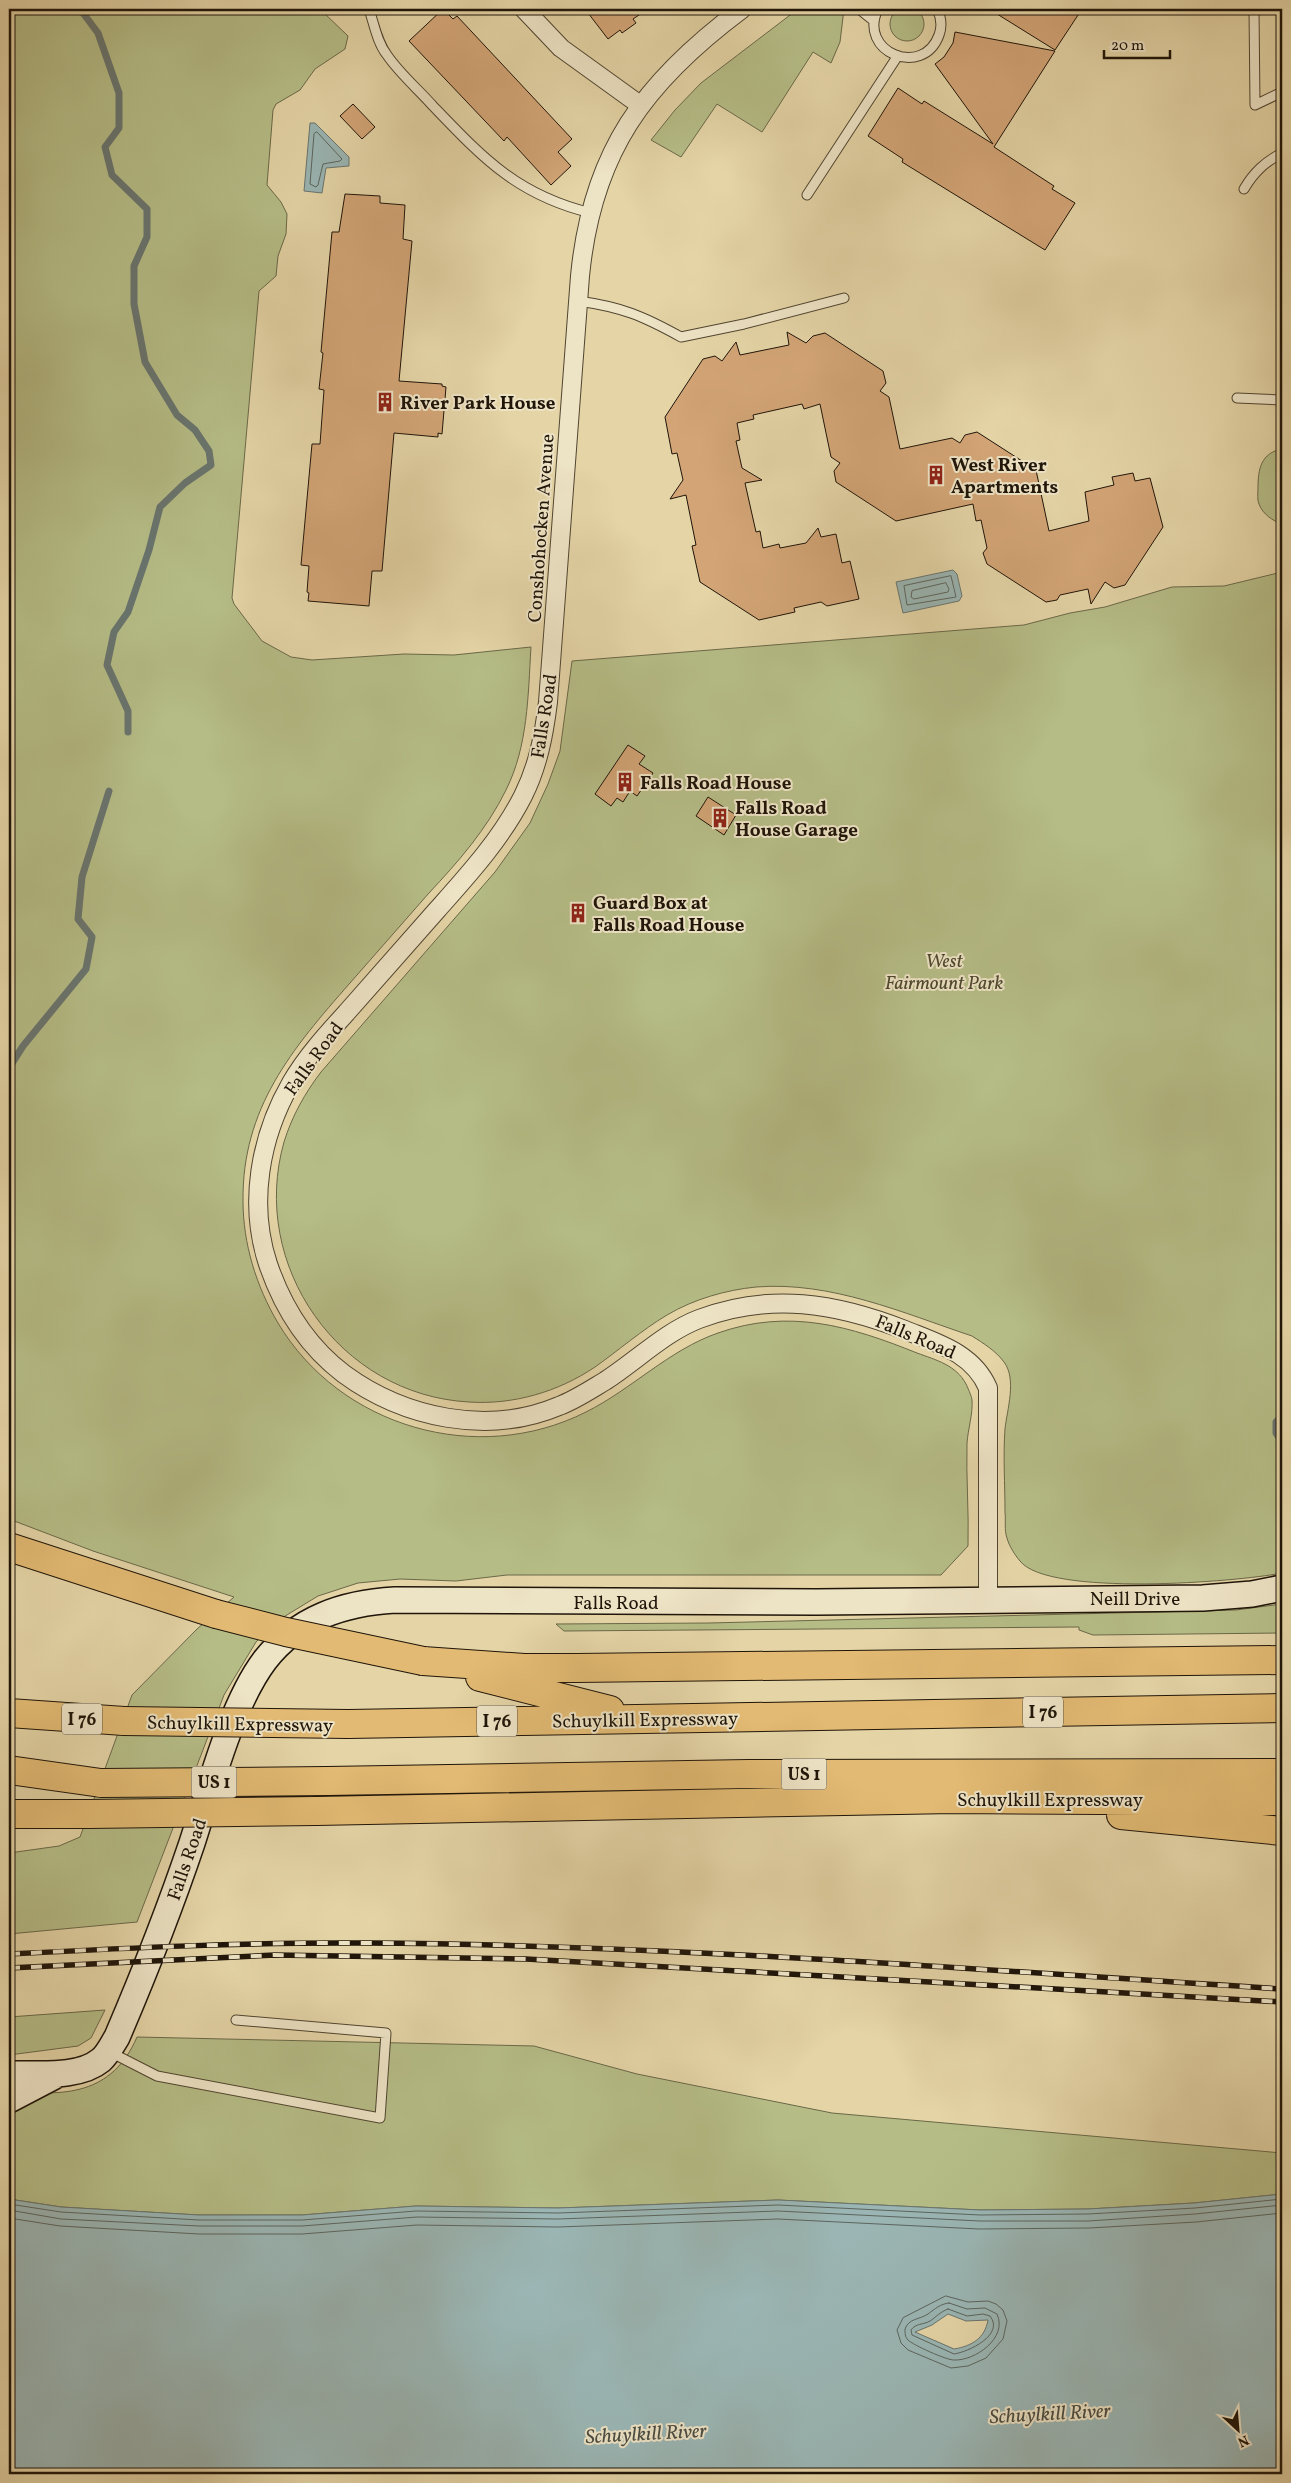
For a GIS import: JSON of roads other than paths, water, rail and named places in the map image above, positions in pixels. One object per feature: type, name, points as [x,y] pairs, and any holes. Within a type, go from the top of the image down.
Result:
[{"type":"highway","points":[[9,1547],[216,1614],[286,1632],[423,1661],[455,1671],[646,1719]]},
{"type":"highway","points":[[423,1661],[524,1668],[576,1668],[1282,1660]]},
{"type":"highway","name":"Schuylkill Expressway","points":[[9,1713],[124,1721],[348,1724],[1282,1708]]},
{"type":"highway","points":[[9,1770],[101,1783]]},
{"type":"highway","name":"US 1","points":[[9,1785],[748,1774],[1282,1773]]},
{"type":"highway","points":[[953,1799],[1282,1831]]},
{"type":"highway","name":"Schuylkill Expressway","points":[[9,1814],[316,1811],[953,1799],[1282,1801]]},
{"type":"main road","name":"Neill Drive","points":[[988,1599],[1203,1598],[1252,1594],[1282,1588]]},
{"type":"main road","name":"Falls Road","points":[[9,2074],[64,2072],[90,2066],[109,2051],[128,2011],[174,1894],[243,1697],[266,1659],[284,1641],[308,1622],[353,1604],[395,1600],[816,1602],[988,1599]]},
{"type":"main road","points":[[9,2100],[64,2072]]},
{"type":"street","points":[[525,9],[561,48],[640,105]]},
{"type":"street","name":"Conshohocken Avenue","points":[[551,658],[582,256],[591,214],[612,153],[640,105],[671,68],[742,9]]},
{"type":"street","name":"Falls Road","points":[[551,658],[545,729],[540,752],[523,796],[508,822],[476,867],[319,1044],[291,1084],[278,1110],[264,1148],[258,1189],[262,1242],[281,1298],[293,1319],[320,1353],[356,1383],[396,1404],[441,1417],[464,1420],[512,1418],[557,1407],[606,1380],[683,1326],[716,1313],[737,1308],[777,1303],[811,1303],[859,1313],[933,1341],[965,1357],[976,1367],[988,1388],[988,1599]]},
{"type":"lane","points":[[369,9],[386,54],[480,155],[509,179],[539,196],[562,206],[591,214]]},
{"type":"lane","points":[[859,9],[874,21]]},
{"type":"lane","points":[[878,9],[874,21],[875,33],[887,51],[897,57],[919,56],[936,43],[941,22],[937,9]]},
{"type":"lane","points":[[1254,9],[1255,105],[1282,92]]},
{"type":"lane","points":[[807,195],[897,57]]},
{"type":"lane","points":[[1244,189],[1253,173],[1269,160],[1282,153]]},
{"type":"lane","points":[[578,301],[626,309],[681,337],[744,324],[844,298]]},
{"type":"lane","points":[[1237,398],[1282,400]]},
{"type":"lane","points":[[109,2051],[157,2076],[380,2118],[386,2033],[236,2020]]},
{"type":"water","points":[[310,123],[315,123],[349,157],[349,166],[326,168],[322,193],[304,191]]},
{"type":"water","points":[[953,570],[957,574],[962,596],[959,601],[903,613],[896,582]]},
{"type":"water","name":"Schuylkill River","points":[[1282,2194],[1282,2474],[9,2474],[9,2199],[61,2207],[199,2215],[302,2215],[416,2206],[558,2208],[778,2200],[980,2210],[1088,2209],[1194,2203]],"holes":[[[948,2314],[966,2321],[988,2320],[981,2336],[961,2348],[954,2349],[915,2332],[932,2325]]]},
{"type":"waterway","points":[[80,9],[98,33],[119,93],[119,128],[105,147],[112,175],[147,209],[147,237],[134,266],[134,304],[145,362],[177,415],[195,430],[209,451],[211,465],[185,483],[160,507],[149,550],[128,612],[114,632],[107,665],[128,711],[128,732]]},
{"type":"waterway","points":[[9,1068],[23,1046],[86,969],[92,937],[78,919],[82,877],[109,791]]},
{"type":"waterway","points":[[1282,1416],[1276,1422],[1276,1433],[1282,1442]]},
{"type":"railway","points":[[9,1954],[278,1943],[596,1948],[711,1953],[1282,1989]]},
{"type":"railway","points":[[9,1968],[275,1955],[526,1959],[1282,2002]]},
{"type":"place","name":"River Park House","points":[[385,402]]},
{"type":"place","name":"West River Apartments","points":[[936,475]]},
{"type":"place","name":"Falls Road House","points":[[625,782]]},
{"type":"place","name":"Falls Road House Garage","points":[[720,818]]},
{"type":"place","name":"Guard Box at Falls Road House","points":[[578,913]]},
{"type":"park label","name":"West Fairmount Park","points":[[944,971]]}]
